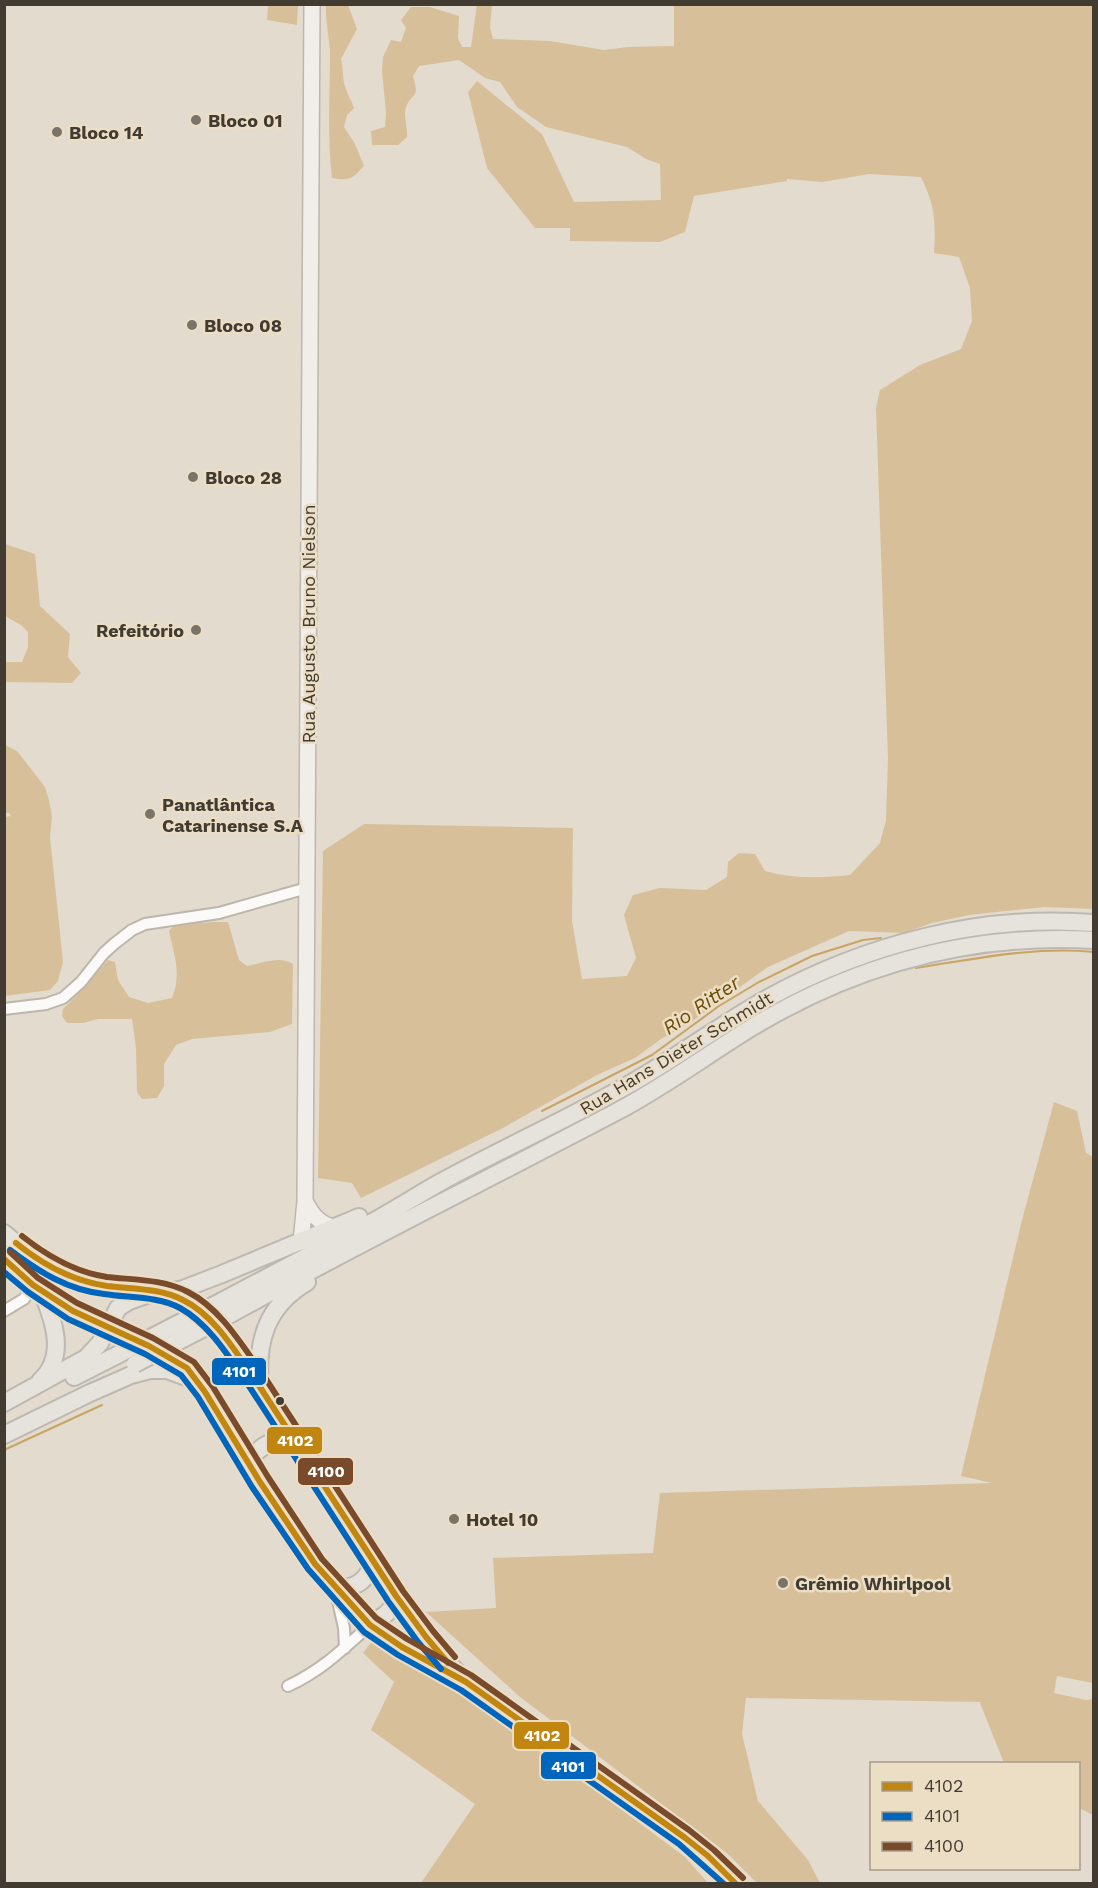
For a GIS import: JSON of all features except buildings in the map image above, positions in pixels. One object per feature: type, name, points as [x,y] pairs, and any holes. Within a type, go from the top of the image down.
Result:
[{"type":"main road","name":"Rua Augusto Bruno Nielson","points":[[301,1242],[305,1201],[312,4]]},
{"type":"main road","name":"Rua Hans Dieter Schmidt","points":[[226,1308],[439,1183],[628,1085],[768,998],[844,961],[895,945],[964,930],[1016,924],[1094,923]]},
{"type":"main road","name":"Rua Hans Dieter Schmidt","points":[[226,1308],[326,1261],[636,1101],[774,1015],[852,977],[900,962],[965,948],[1031,940],[1094,940]]},
{"type":"main road","points":[[4,1403],[86,1358],[109,1328],[118,1308],[129,1301],[160,1292],[183,1289],[439,1183]]},
{"type":"main road","points":[[260,1386],[262,1334],[285,1299],[299,1287],[445,1199]]},
{"type":"main road","points":[[305,1201],[318,1222],[334,1228]]},
{"type":"main road","points":[[4,1233],[30,1255],[50,1268],[73,1278],[92,1283],[160,1292],[194,1306],[210,1321],[260,1386],[398,1601],[431,1645],[466,1682]]},
{"type":"main road","points":[[4,1259],[37,1289],[73,1311],[149,1346],[187,1368],[315,1564],[370,1625],[411,1652],[466,1682],[684,1837],[723,1868],[738,1884]]},
{"type":"main road","points":[[30,1390],[53,1365],[56,1349],[51,1313],[37,1289],[39,1274],[50,1268]]},
{"type":"main road","points":[[4,1427],[226,1308]]},
{"type":"main road","points":[[4,1411],[131,1357]]},
{"type":"main road","points":[[4,1435],[97,1389],[150,1370],[167,1370],[183,1374],[199,1384]]},
{"type":"main road","points":[[247,1462],[267,1443],[293,1438]]},
{"type":"main road","points":[[335,1588],[345,1589],[356,1586],[364,1580],[373,1561]]},
{"type":"main road","points":[[370,1625],[386,1614],[398,1601]]},
{"type":"street","points":[[4,1009],[46,1004],[63,998],[81,982],[104,953],[132,930],[145,924],[219,913],[307,888]]},
{"type":"street","points":[[4,1311],[37,1289]]},
{"type":"street","points":[[335,1588],[341,1608],[345,1648]]},
{"type":"street","points":[[288,1686],[311,1675],[370,1625]]},
{"type":"shaded area","points":[[477,4],[492,5],[490,27],[493,39],[550,41],[604,50],[674,46],[674,5],[1093,5],[1093,909],[1044,907],[969,915],[932,923],[904,933],[849,931],[768,967],[691,1022],[661,1039],[635,1058],[599,1074],[501,1129],[361,1198],[352,1183],[318,1178],[323,851],[364,824],[573,828],[572,921],[582,979],[627,976],[636,958],[624,915],[633,895],[660,888],[706,890],[727,877],[728,862],[739,853],[755,854],[765,871],[776,874],[807,877],[850,875],[880,843],[886,820],[888,759],[876,408],[880,390],[920,365],[961,349],[972,321],[970,288],[959,257],[934,253],[933,214],[921,177],[869,174],[822,182],[787,179],[787,181],[694,196],[685,232],[660,242],[570,241],[570,228],[535,228],[487,168],[468,92],[477,81],[542,134],[574,202],[661,200],[660,164],[646,159],[627,147],[546,127],[517,107],[500,82],[485,78],[459,60],[419,66],[413,76],[416,92],[405,111],[407,137],[398,145],[372,145],[371,131],[385,127],[383,57],[391,40],[401,42],[406,28],[401,20],[411,7],[430,7],[459,16],[458,38],[462,47],[471,47]]},
{"type":"shaded area","points":[[268,5],[298,5],[297,25],[267,20]]},
{"type":"shaded area","points":[[326,5],[348,5],[357,29],[341,59],[345,86],[354,108],[347,115],[344,127],[355,144],[364,166],[347,179],[332,178],[330,162],[330,51]]},
{"type":"shaded area","points":[[5,544],[35,554],[40,606],[70,634],[68,657],[81,673],[72,683],[5,682],[5,662],[22,662],[28,647],[28,632],[5,616]]},
{"type":"shaded area","points":[[5,745],[17,751],[45,787],[49,800],[52,817],[50,837],[63,962],[58,981],[50,990],[5,996],[4,817],[11,816],[5,813]]},
{"type":"shaded area","points":[[228,922],[239,960],[247,966],[276,960],[293,964],[292,1024],[270,1032],[192,1039],[176,1045],[164,1064],[164,1086],[157,1098],[142,1099],[137,1092],[136,1048],[132,1019],[98,1019],[83,1023],[67,1023],[62,1016],[63,1009],[108,960],[115,962],[118,980],[129,997],[148,1003],[172,998],[177,972],[169,931],[174,925]]},
{"type":"shaded area","name":"Grêmio Whirlpool","points":[[1054,1102],[1077,1111],[1086,1153],[1093,1157],[1093,1683],[1057,1676],[1054,1693],[1086,1700],[1093,1699],[1093,1815],[1080,1808],[1080,1762],[1004,1762],[981,1702],[746,1698],[742,1734],[758,1801],[808,1860],[820,1883],[757,1883],[728,1854],[520,1697],[426,1612],[496,1608],[493,1558],[653,1553],[660,1493],[992,1483],[961,1476],[1022,1220]]},
{"type":"shaded area","points":[[373,1640],[487,1710],[685,1857],[708,1883],[421,1883],[475,1804],[371,1730],[394,1682],[363,1653]]},
{"type":"waterway","name":"Rio Ritter","points":[[542,1111],[652,1055],[719,1006],[759,982],[812,956],[863,940],[881,938]]},
{"type":"waterway","name":"Rio Ritter","points":[[916,968],[1027,952],[1094,952]]},
{"type":"waterway","name":"Rio Ritter","points":[[4,1450],[102,1405]]},
{"type":"transit line","name":"4100","points":[[22,1236],[41,1250],[72,1267],[95,1275],[169,1285],[188,1292],[210,1307],[230,1328],[262,1373],[403,1591],[455,1657]]},
{"type":"transit line","name":"4102","points":[[16,1243],[47,1265],[70,1276],[94,1284],[174,1296],[194,1307],[214,1324],[254,1378],[396,1596],[448,1663]]},
{"type":"transit line","name":"4101","points":[[10,1250],[43,1273],[78,1289],[162,1301],[180,1308],[200,1323],[218,1342],[247,1383],[388,1601],[441,1669]]},
{"type":"transit line","name":"4100","points":[[10,1252],[38,1278],[77,1303],[153,1338],[194,1362],[213,1387],[322,1559],[376,1618],[407,1639],[471,1675],[689,1830],[743,1878]]},
{"type":"transit line","name":"4102","points":[[4,1259],[33,1285],[73,1311],[149,1346],[187,1368],[205,1392],[260,1482],[315,1564],[370,1625],[402,1647],[466,1682],[684,1837],[708,1856],[736,1884]]},
{"type":"transit line","name":"4101","points":[[4,1272],[28,1292],[68,1319],[145,1354],[181,1375],[198,1397],[252,1487],[308,1569],[364,1632],[398,1655],[461,1690],[679,1844],[724,1884]]},
{"type":"place","name":"Bloco 01","points":[[196,120]]},
{"type":"place","name":"Bloco 14","points":[[57,132]]},
{"type":"place","name":"Bloco 08","points":[[192,325]]},
{"type":"place","name":"Bloco 28","points":[[193,477]]},
{"type":"place","name":"Refeitório","points":[[196,630]]},
{"type":"place","name":"Panatlântica Catarinense S.A","points":[[150,814]]},
{"type":"place","name":"Hotel 10","points":[[454,1519]]},
{"type":"place","name":"Grêmio Whirlpool","points":[[783,1583]]}]
